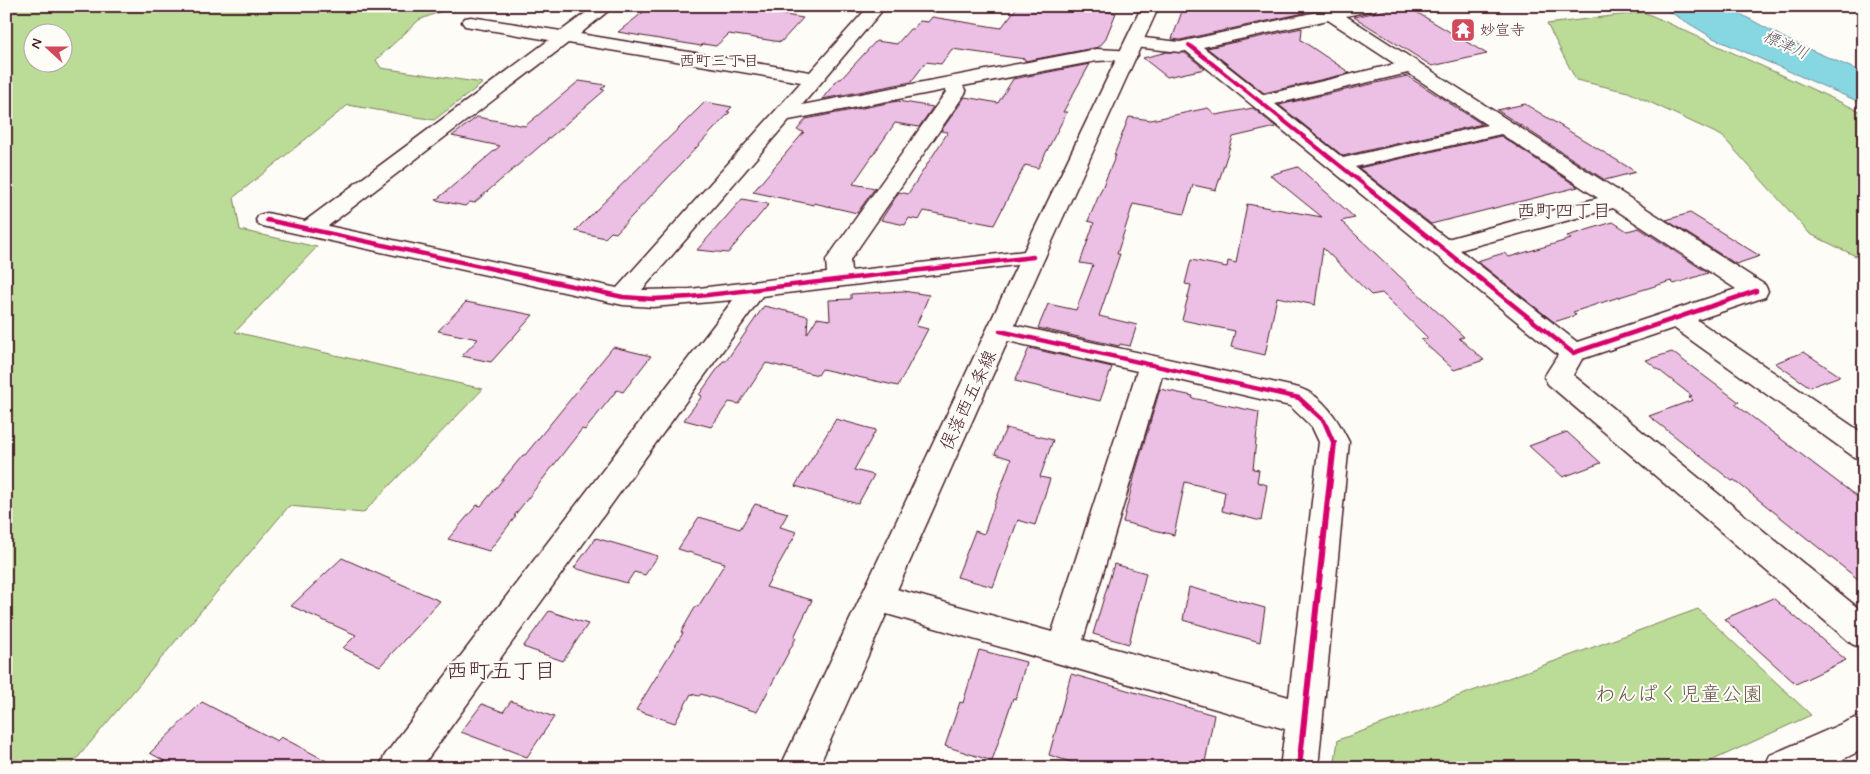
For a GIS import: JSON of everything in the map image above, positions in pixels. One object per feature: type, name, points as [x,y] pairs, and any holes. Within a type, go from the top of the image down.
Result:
[{"type":"street","points":[[309,229],[606,6]]},
{"type":"street","points":[[623,297],[878,6]]},
{"type":"street","name":"俣落西五条線","points":[[799,768],[1033,257],[1151,6]]},
{"type":"street","points":[[783,114],[1132,49],[1180,47],[1369,6]]},
{"type":"street","points":[[1332,14],[1756,290],[1573,354],[1558,377],[1864,634]]},
{"type":"street","points":[[471,22],[814,78]]},
{"type":"street","points":[[1189,45],[1573,354]]},
{"type":"street","points":[[1260,102],[1412,66]]},
{"type":"street","points":[[839,279],[838,260],[956,92],[951,83]]},
{"type":"street","points":[[1338,165],[1505,127]]},
{"type":"street","points":[[1442,248],[1617,200]]},
{"type":"street","points":[[267,220],[623,297],[653,299],[690,297],[1033,257]]},
{"type":"street","points":[[398,768],[755,288]]},
{"type":"street","points":[[1678,318],[1864,449]]},
{"type":"street","points":[[1000,331],[1299,398],[1324,422],[1334,442],[1299,768]]},
{"type":"street","points":[[1063,650],[1152,365]]},
{"type":"street","points":[[878,598],[1304,718]]},
{"type":"street","points":[[1783,768],[1864,731]]},
{"type":"green space","points":[[6,6],[454,6],[419,20],[376,60],[381,68],[483,83],[434,120],[348,105],[234,197],[240,230],[317,247],[235,332],[483,389],[363,513],[289,506],[69,768],[6,768]]},
{"type":"green space","points":[[1644,12],[1864,113],[1864,260],[1810,234],[1722,136],[1628,92],[1576,80],[1547,24]]},
{"type":"green space","name":"わんぱく児童公園","points":[[1698,609],[1811,715],[1696,768],[1334,768],[1338,740]]},
{"type":"water","name":"標津川","points":[[1660,6],[1726,6],[1788,40],[1864,73],[1864,104],[1713,38]]},
{"type":"building","points":[[651,6],[731,6],[803,18],[781,42],[729,34],[716,46],[703,44],[701,46],[618,32]]},
{"type":"building","points":[[1018,6],[1069,6],[1116,13],[1105,40],[1099,47],[1025,61],[1025,59],[952,49],[941,64],[926,62],[911,82],[822,99],[838,79],[841,79],[876,41],[897,44],[920,21],[928,22],[932,17],[1001,28]]},
{"type":"building","points":[[1184,6],[1304,6],[1304,13],[1180,40],[1172,39]]},
{"type":"building","points":[[1406,6],[1487,54],[1432,66],[1354,17]]},
{"type":"building","points":[[1302,28],[1301,40],[1350,73],[1264,93],[1207,48]]},
{"type":"building","points":[[1167,52],[1185,53],[1205,69],[1167,77],[1143,58]]},
{"type":"building","points":[[1090,64],[1063,112],[1067,112],[1038,168],[1025,165],[994,225],[924,211],[919,220],[909,218],[905,225],[881,220],[899,192],[908,194],[948,132],[941,131],[965,97],[998,103],[1013,79]]},
{"type":"building","points":[[1407,76],[1482,124],[1343,156],[1279,105]]},
{"type":"building","points":[[579,81],[606,85],[601,89],[605,90],[474,203],[470,202],[465,206],[436,200],[500,146],[452,136],[477,117],[525,126]]},
{"type":"building","points":[[898,101],[933,107],[919,127],[895,123],[853,184],[875,188],[857,213],[753,192],[804,132],[797,130],[806,119]]},
{"type":"building","points":[[705,102],[732,107],[727,112],[730,112],[616,233],[611,232],[605,238],[575,231]]},
{"type":"building","points":[[1525,104],[1636,172],[1605,180],[1497,110]]},
{"type":"building","points":[[1208,108],[1216,115],[1253,108],[1276,127],[1233,137],[1216,190],[1193,185],[1184,214],[1133,204],[1117,254],[1120,254],[1099,316],[1137,325],[1130,346],[1120,344],[1119,346],[1038,328],[1048,304],[1076,310],[1093,265],[1080,263],[1094,223],[1088,221],[1116,155],[1114,155],[1129,117],[1151,120]]},
{"type":"building","points":[[1501,136],[1578,187],[1431,224],[1359,168]]},
{"type":"building","points":[[1298,167],[1355,218],[1341,221],[1464,337],[1459,338],[1484,360],[1454,370],[1421,340],[1428,338],[1382,293],[1371,295],[1323,248],[1315,305],[1277,297],[1265,355],[1231,347],[1235,331],[1182,320],[1191,285],[1185,284],[1191,260],[1227,267],[1228,261],[1236,263],[1247,204],[1322,217],[1270,175]]},
{"type":"building","points":[[742,199],[769,204],[728,253],[697,250]]},
{"type":"building","points":[[1690,213],[1760,256],[1736,264],[1666,220]]},
{"type":"building","points":[[1613,222],[1627,231],[1639,228],[1708,273],[1674,284],[1671,281],[1616,298],[1573,312],[1576,315],[1554,322],[1477,261],[1504,253],[1509,257],[1571,239],[1567,236]]},
{"type":"building","points":[[903,291],[929,295],[916,326],[928,329],[898,386],[822,369],[818,375],[766,363],[739,404],[729,402],[711,427],[684,420],[702,396],[699,395],[723,361],[726,361],[764,306],[808,316],[807,334],[817,318],[830,320],[829,300],[851,299],[851,294]]},
{"type":"building","points":[[466,302],[533,315],[491,362],[462,356],[478,339],[438,331]]},
{"type":"building","points":[[613,347],[651,356],[623,392],[617,390],[585,430],[582,429],[489,551],[448,539],[477,505],[481,506],[523,455],[525,455]]},
{"type":"building","points":[[1029,348],[1112,367],[1100,401],[1015,381]]},
{"type":"building","points":[[1672,352],[1739,402],[1735,404],[1864,502],[1864,584],[1734,480],[1732,481],[1649,416],[1693,400],[1689,397],[1692,396],[1646,360]]},
{"type":"building","points":[[1804,352],[1840,376],[1810,387],[1775,363]]},
{"type":"building","points":[[1160,389],[1193,396],[1192,398],[1259,412],[1253,469],[1259,470],[1257,482],[1267,485],[1261,521],[1222,511],[1225,492],[1185,482],[1174,535],[1123,522]]},
{"type":"building","points":[[836,419],[876,430],[854,470],[874,475],[858,504],[795,486]]},
{"type":"building","points":[[1006,428],[1053,440],[1040,477],[1050,479],[1035,525],[1018,520],[993,587],[957,577],[975,531],[984,534],[1011,459],[995,454]]},
{"type":"building","points":[[1567,432],[1601,463],[1563,477],[1529,446]]},
{"type":"building","points":[[755,504],[788,513],[780,527],[797,532],[766,587],[812,600],[794,637],[796,638],[757,712],[701,694],[699,696],[691,694],[675,723],[636,710],[683,633],[681,632],[696,606],[698,607],[725,563],[678,549],[699,517],[740,529]]},
{"type":"building","points":[[596,538],[658,556],[645,575],[634,572],[627,583],[574,568]]},
{"type":"building","points":[[342,558],[440,601],[380,666],[343,648],[356,635],[291,606]]},
{"type":"building","points":[[1114,564],[1146,573],[1129,644],[1093,634]]},
{"type":"building","points":[[1189,587],[1265,608],[1260,642],[1183,620]]},
{"type":"building","points":[[1773,598],[1846,660],[1796,684],[1724,619]]},
{"type":"building","points":[[549,611],[588,624],[563,661],[523,647]]},
{"type":"building","points":[[979,650],[1026,662],[1016,699],[1013,698],[992,761],[945,746],[960,702],[963,703]]},
{"type":"building","points":[[1071,674],[1214,715],[1204,768],[1089,768],[1049,755]]},
{"type":"building","points":[[511,701],[554,717],[527,757],[461,732],[482,704],[503,712]]},
{"type":"building","points":[[202,702],[277,741],[281,737],[340,768],[177,768],[150,753]]},
{"type":"cycle path","points":[[1189,45],[1573,353],[1756,291]]},
{"type":"cycle path","points":[[267,220],[623,297],[653,299],[690,297],[1033,257]]},
{"type":"cycle path","points":[[1000,331],[1299,398],[1324,421],[1334,442],[1299,768]]},
{"type":"place","name":"妙宣寺","points":[[1463,30]]},
{"type":"district","name":"西町三丁目","points":[[719,60]]},
{"type":"district","name":"西町四丁目","points":[[1564,210]]},
{"type":"district","name":"西町五丁目","points":[[501,670]]}]
